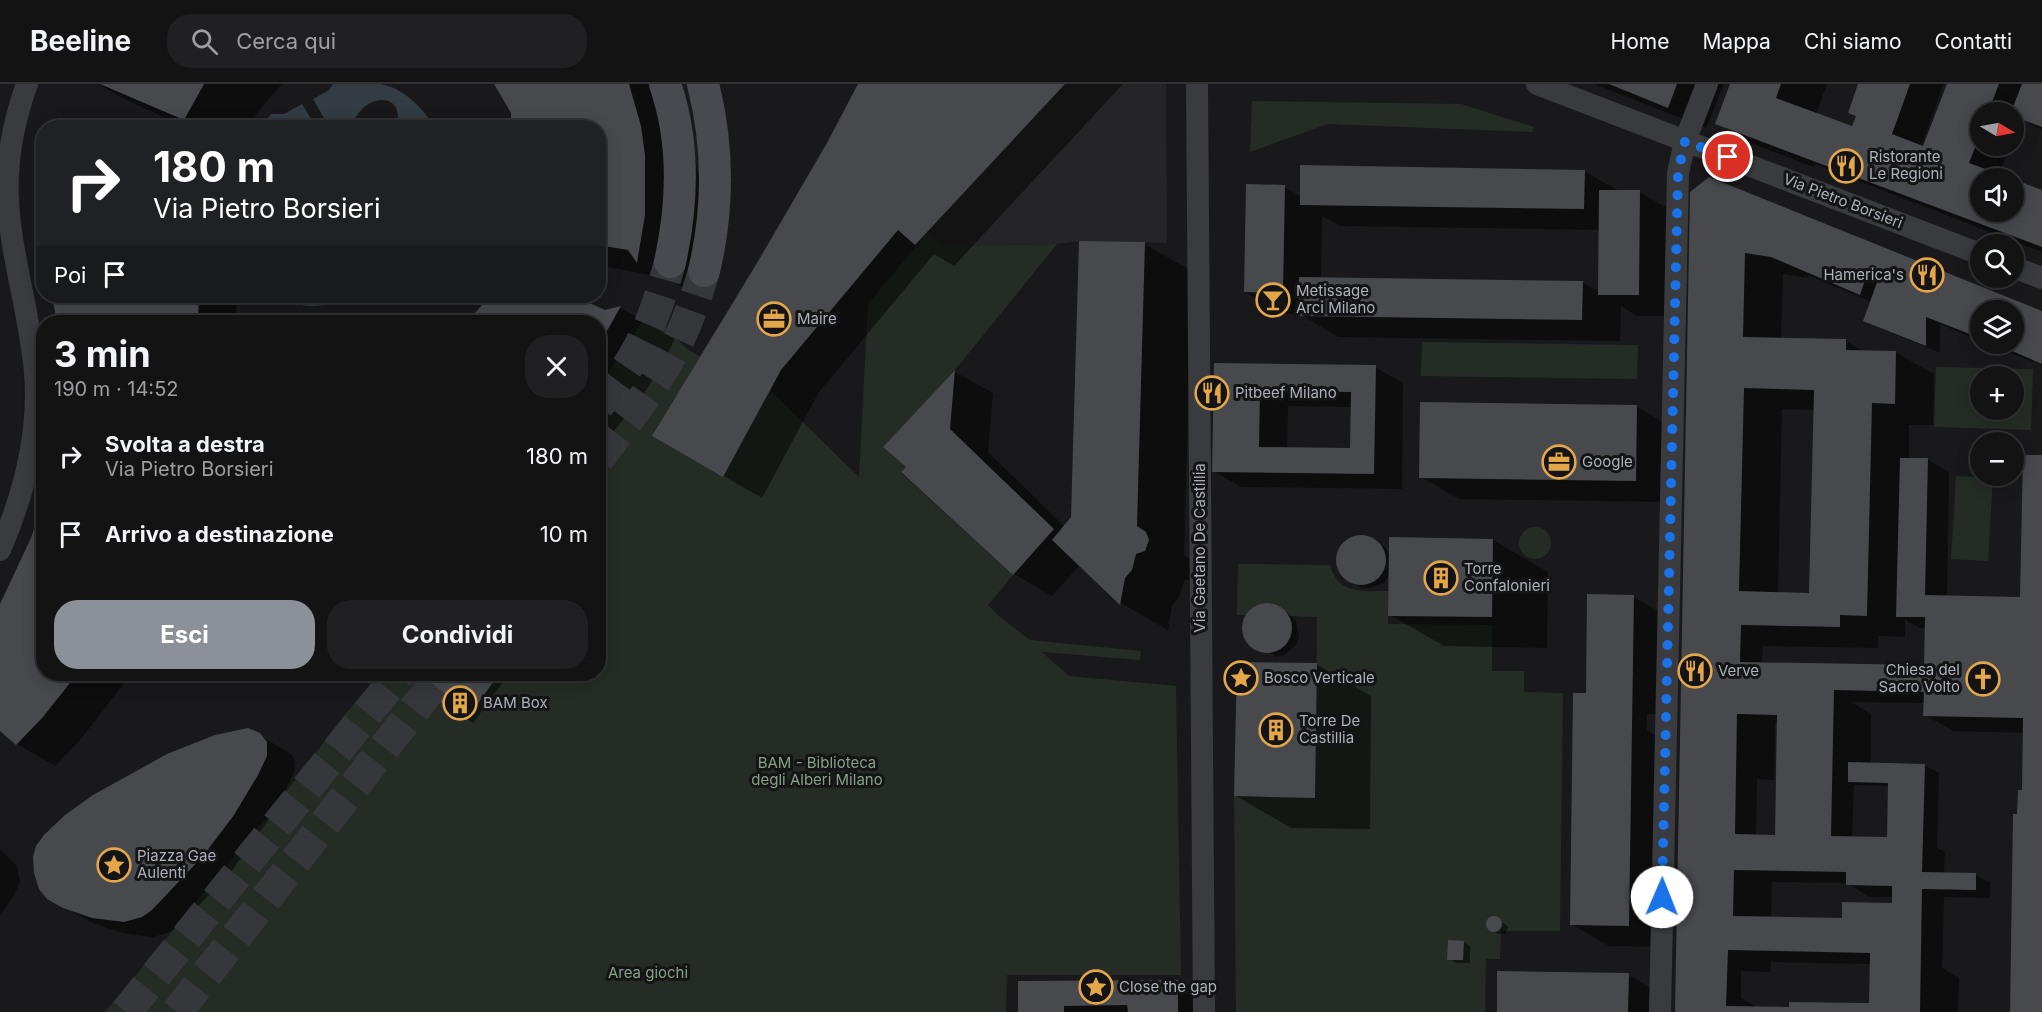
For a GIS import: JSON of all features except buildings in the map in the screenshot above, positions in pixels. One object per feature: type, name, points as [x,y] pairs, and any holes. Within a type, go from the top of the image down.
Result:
[{"type":"main road","points":[[665,84],[673,111],[681,170],[679,212],[670,262]]},
{"type":"main road","points":[[703,84],[714,133],[716,168],[715,208],[704,271]]},
{"type":"street","points":[[0,550],[12,519],[28,461],[34,428],[36,396],[33,352],[4,200],[9,173],[7,139],[27,84]]},
{"type":"street","name":"Via Gaetano De Castillia","points":[[1197,84],[1204,1012]]},
{"type":"street","name":"Via Pietro Borsieri","points":[[1537,84],[1970,250]]},
{"type":"street","points":[[1660,1012],[1678,172],[1685,141],[1707,84]]},
{"type":"street","points":[[2024,271],[2042,278]]},
{"type":"shaded area","points":[[333,84],[389,86],[411,99],[429,120],[398,120],[395,106],[389,101],[381,100],[372,102],[364,108],[355,120],[325,120],[313,99],[329,90]]},
{"type":"shaded area","name":"Maire","points":[[858,84],[1166,84],[1167,243],[1079,241],[1057,244],[945,246],[927,233],[915,245],[898,230],[781,370],[723,477],[652,436],[757,263],[827,143]]},
{"type":"shaded area","points":[[302,104],[312,120],[266,120],[271,114],[284,114]]},
{"type":"shaded area","points":[[296,303],[332,303],[318,306]]},
{"type":"green space","points":[[1252,101],[1461,104],[1534,127],[1532,132],[1328,124],[1250,152]]},
{"type":"green space","name":"BAM - Biblioteca degli Alberi Milano","points":[[927,233],[945,246],[1057,244],[955,370],[883,447],[906,467],[901,473],[1013,575],[988,605],[999,616],[1030,640],[1141,651],[1140,660],[1042,652],[1069,676],[1176,686],[1181,975],[1007,975],[1006,1012],[105,1012],[271,812],[345,714],[376,681],[410,681],[466,720],[494,681],[606,681],[606,376],[643,320],[659,330],[663,325],[686,348],[700,357],[652,436],[709,469],[770,390],[859,477],[868,304]]},
{"type":"green space","points":[[1422,342],[1638,345],[1637,379],[1421,376]]},
{"type":"green space","points":[[1936,367],[1970,368],[1970,420],[2024,420],[2024,369],[2033,369],[2031,430],[1934,427]]},
{"type":"green space","points":[[1956,476],[1970,477],[1970,486],[1993,486],[1988,561],[1951,559]]},
{"type":"green space","points":[[1535,527],[1547,531],[1551,543],[1547,555],[1535,559],[1523,555],[1519,543],[1523,531]]},
{"type":"green space","points":[[1238,564],[1330,565],[1339,582],[1345,586],[1361,591],[1388,591],[1388,624],[1492,625],[1492,671],[1524,671],[1524,692],[1563,693],[1560,931],[1501,931],[1500,959],[1486,959],[1485,1012],[1236,1012],[1234,796],[1315,797],[1317,617],[1290,616],[1273,604],[1262,604],[1245,615],[1237,615]]},
{"type":"tunnel","points":[[606,395],[627,367],[644,338],[659,300],[670,262]]},
{"type":"tunnel","points":[[606,448],[645,396],[670,357],[689,315],[704,271]]},
{"type":"tunnel","points":[[126,1012],[393,681]]},
{"type":"tunnel","points":[[177,1012],[437,681]]},
{"type":"place","name":"Ristorante Le Regioni","points":[[1846,166]]},
{"type":"place","name":"Hamerica's","points":[[1927,275]]},
{"type":"place","name":"Metissage Arci Milano","points":[[1273,300]]},
{"type":"place","name":"Maire","points":[[774,319]]},
{"type":"place","name":"Pitbeef Milano","points":[[1212,393]]},
{"type":"place","name":"Google","points":[[1559,462]]},
{"type":"place","name":"Torre Confalonieri","points":[[1441,578]]},
{"type":"place","name":"Verve","points":[[1695,671]]},
{"type":"place","name":"Bosco Verticale","points":[[1241,678]]},
{"type":"place","name":"Chiesa del Sacro Volto","points":[[1983,679]]},
{"type":"place","name":"BAM Box","points":[[460,703]]},
{"type":"place","name":"Torre De Castillia","points":[[1276,730]]},
{"type":"place","name":"Piazza Gae Aulenti","points":[[114,865]]},
{"type":"place","name":"Close the gap","points":[[1096,987]]},
{"type":"route","points":[[1662,897],[1678,172],[1685,141],[1728,157]]},
{"type":"park label","name":"Area giochi","points":[[648,973]]}]
